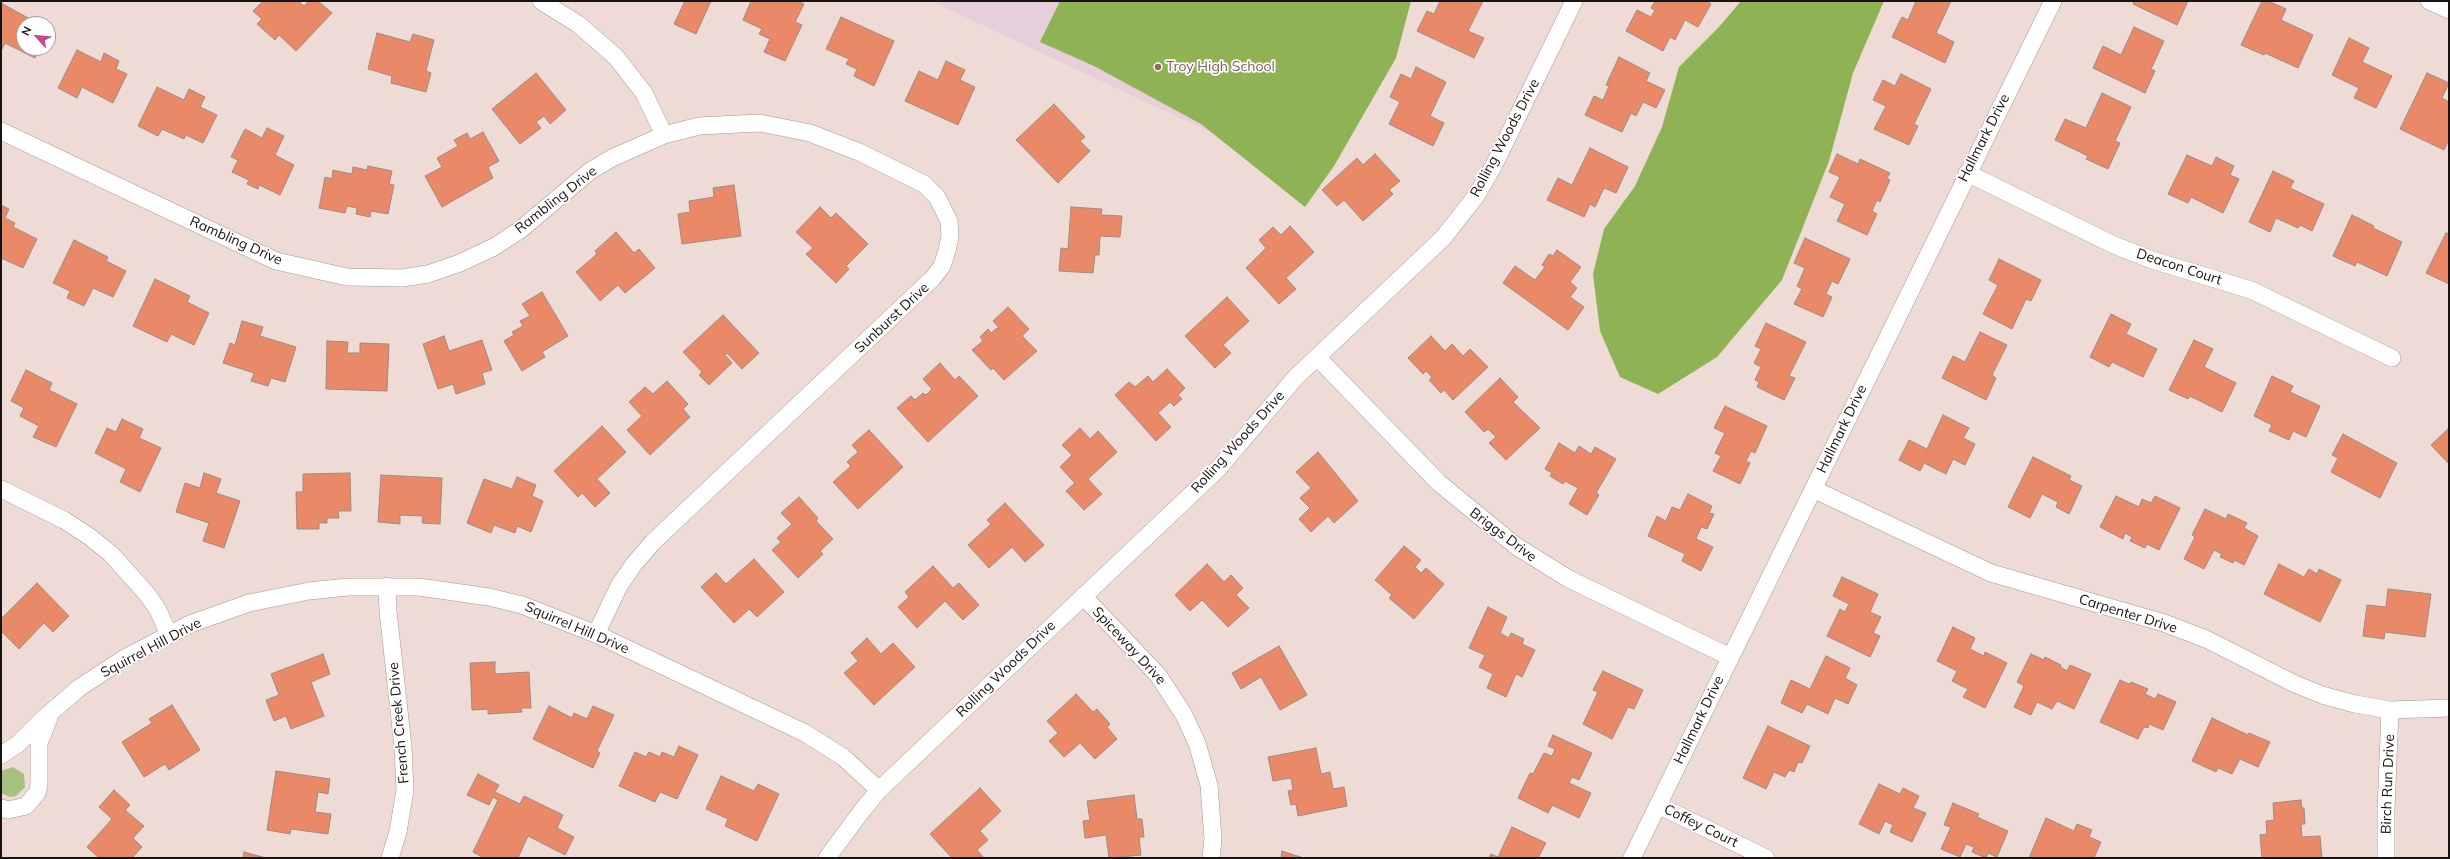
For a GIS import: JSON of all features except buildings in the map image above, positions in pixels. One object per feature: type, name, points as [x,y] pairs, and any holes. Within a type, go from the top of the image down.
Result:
[{"type":"street","points":[[541,1],[578,24],[616,57],[644,93],[664,135]]},
{"type":"street","name":"Rolling Woods Drive","points":[[827,858],[879,790],[1082,596],[1218,469],[1278,396],[1443,238],[1463,213],[1494,165],[1574,1]]},
{"type":"street","name":"Hallmark Drive","points":[[1632,858],[1967,173],[2053,1]]},
{"type":"street","points":[[2429,1],[2449,10]]},
{"type":"street","name":"Sunburst Drive","points":[[596,634],[619,586],[634,564],[653,542],[933,278],[942,266],[950,236],[949,221],[944,208],[924,184],[832,140],[803,131],[760,123],[699,126],[664,135]]},
{"type":"street","name":"Rambling Drive","points":[[1,132],[276,261],[328,275],[373,279],[402,278],[428,274],[460,263],[494,247],[538,216],[590,171],[636,145],[664,135]]},
{"type":"street","name":"Deacon Court","points":[[1967,173],[2114,245],[2152,260],[2251,290],[2392,358]]},
{"type":"street","name":"Briggs Drive","points":[[1317,357],[1439,483],[1516,546],[1569,579],[1730,657]]},
{"type":"street","points":[[1,489],[64,520],[90,537],[110,554],[147,594],[158,610],[169,635]]},
{"type":"street","name":"Carpenter Drive","points":[[1812,490],[1992,573],[2164,623],[2206,639],[2295,684],[2322,695],[2355,704],[2390,710],[2449,708]]},
{"type":"street","name":"Squirrel Hill Drive","points":[[1,755],[18,744],[53,710],[79,688],[123,659],[169,635],[219,613],[283,595],[348,587],[387,586],[455,591],[489,597],[560,618],[806,733],[843,758],[879,790]]},
{"type":"street","name":"French Creek Drive","points":[[387,586],[388,611],[403,747],[405,790],[398,832],[390,858]]},
{"type":"street","name":"Spiceway Drive","points":[[1082,596],[1158,675],[1184,715],[1197,743],[1208,785],[1212,823],[1211,858]]},
{"type":"street","name":"Squirrel Hill Drive","points":[[1,808],[8,810],[26,806],[37,793],[39,786],[39,743],[53,710]]},
{"type":"street","name":"Birch Run Drive","points":[[2386,858],[2386,810],[2390,710]]},
{"type":"street","name":"Coffey Court","points":[[1658,805],[1766,858]]},
{"type":"shaded area","name":"Troy High School","points":[[931,1],[1277,1],[1212,133]]},
{"type":"green space","points":[[1060,1],[1411,1],[1396,58],[1334,166],[1305,207],[1201,124],[1094,66],[1040,42]]},
{"type":"green space","points":[[1741,1],[1884,1],[1853,73],[1829,161],[1782,280],[1717,357],[1658,394],[1620,377],[1600,331],[1593,274],[1604,229],[1635,186],[1662,127],[1679,67],[1719,27]]},
{"type":"green space","points":[[13,767],[24,774],[25,787],[16,796],[10,797],[1,793],[1,771]]},
{"type":"place","name":"Troy High School","points":[[1158,67]]}]
